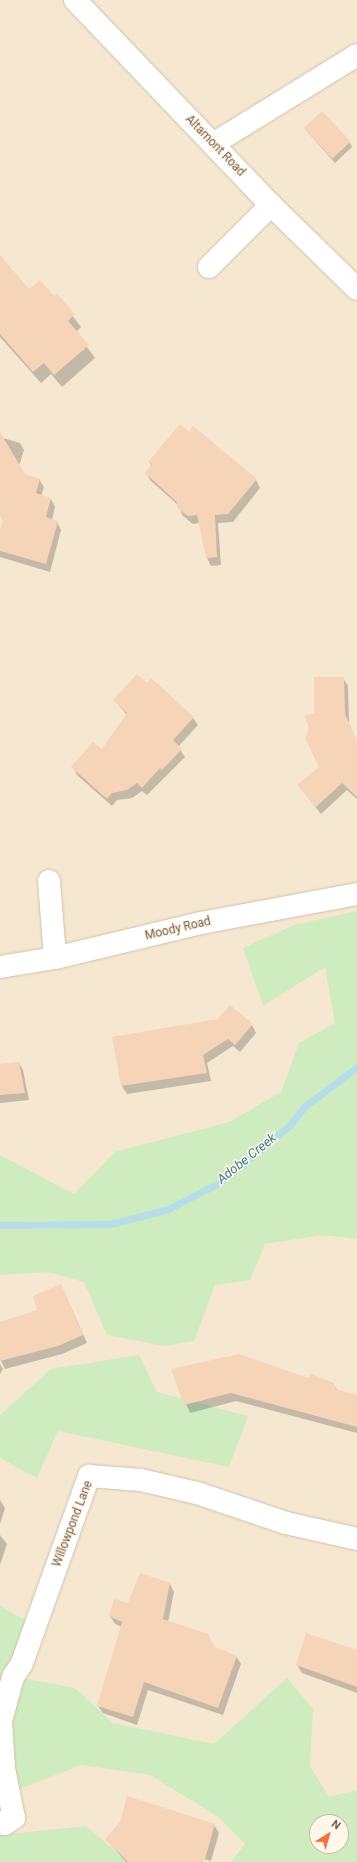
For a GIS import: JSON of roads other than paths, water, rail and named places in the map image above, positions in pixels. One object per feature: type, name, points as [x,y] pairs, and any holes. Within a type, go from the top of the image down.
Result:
[{"type":"street","name":"Altamont Road","points":[[75,0],[271,205],[357,289]]},
{"type":"street","points":[[213,144],[357,55]]},
{"type":"street","points":[[209,267],[271,205]]},
{"type":"street","points":[[49,881],[55,958]]},
{"type":"street","name":"Moody Road","points":[[0,967],[55,958],[201,923],[357,894]]},
{"type":"street","name":"Willowpond Lane","points":[[0,1822],[5,1824],[14,1818],[4,1769],[1,1721],[13,1677],[22,1663],[90,1476],[155,1483],[197,1493],[286,1523],[357,1539]]},
{"type":"waterway","name":"Adobe Creek","points":[[0,1225],[111,1224],[168,1209],[221,1182],[290,1125],[304,1107],[357,1067]]}]
